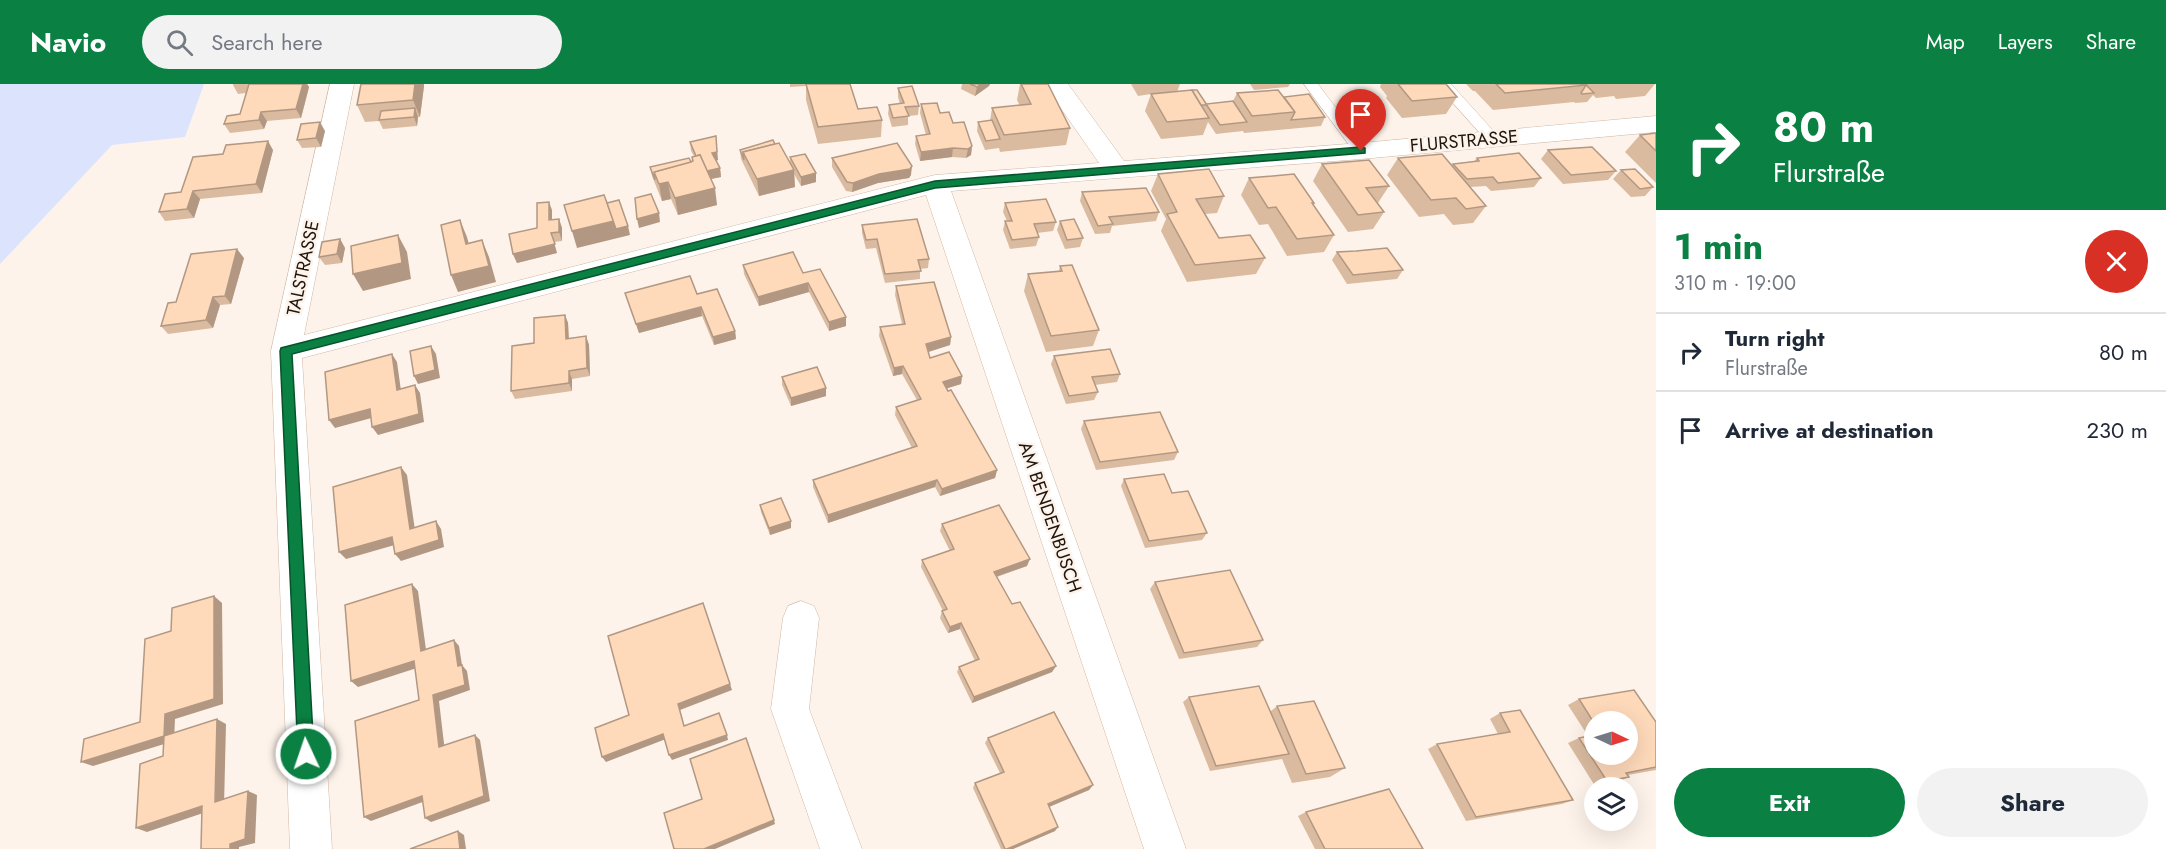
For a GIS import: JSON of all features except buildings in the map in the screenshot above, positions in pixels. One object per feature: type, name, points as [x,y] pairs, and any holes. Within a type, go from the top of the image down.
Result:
[{"type":"street","name":"TALSTRASSE","points":[[310,849],[286,351],[342,84]]},
{"type":"street","points":[[1056,84],[1117,170]]},
{"type":"street","name":"FLURSTRASSE","points":[[286,351],[935,184],[1361,151],[1656,124]]},
{"type":"street","name":"AM BENDENBUSCH","points":[[935,184],[1165,849]]},
{"type":"street","points":[[801,618],[790,709],[840,849]]},
{"type":"lane","points":[[1311,84],[1361,151]]},
{"type":"lane","points":[[1443,84],[1492,139]]},
{"type":"shaded area","points":[[0,84],[204,84],[185,137],[112,145],[0,264]]},
{"type":"route","points":[[306,754],[286,351],[935,184],[1361,151]]}]
